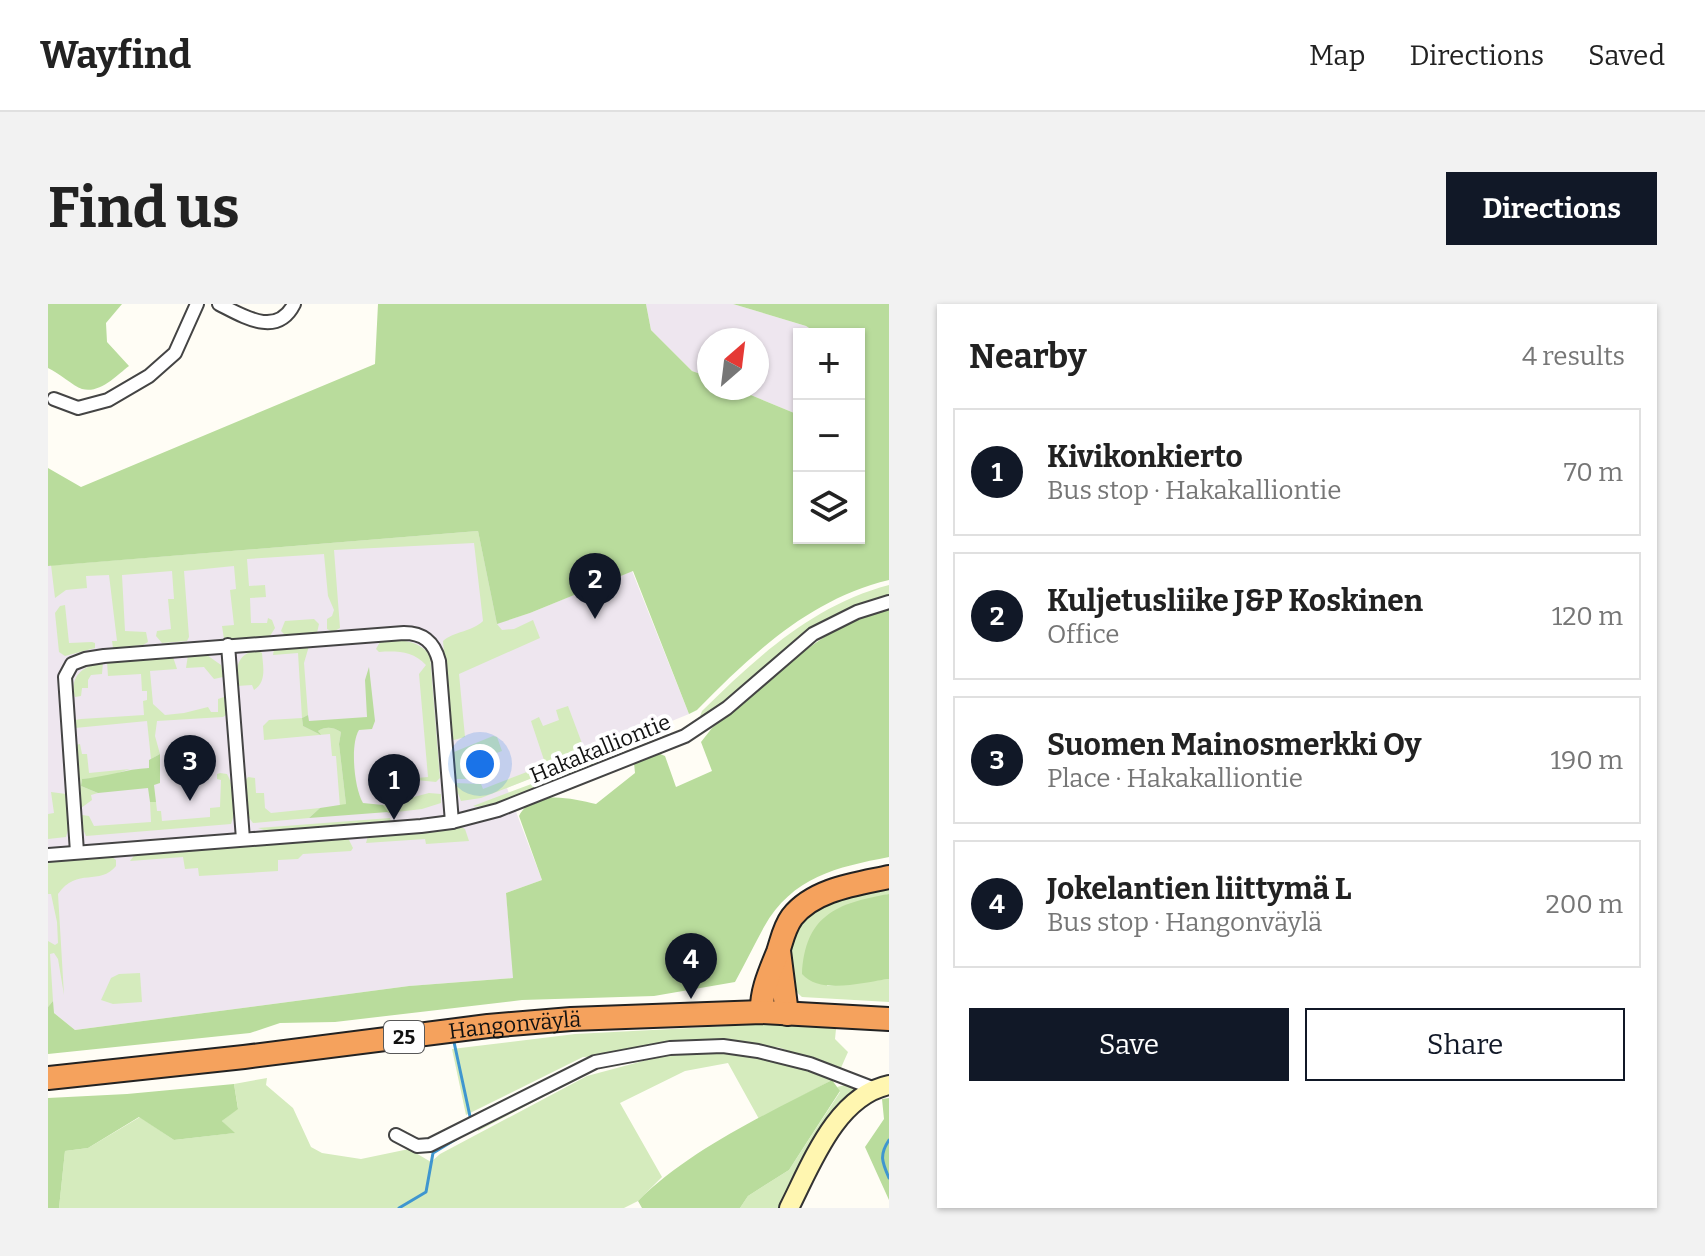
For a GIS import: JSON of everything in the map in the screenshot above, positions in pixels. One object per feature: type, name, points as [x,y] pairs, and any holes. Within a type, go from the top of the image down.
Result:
[{"type":"highway","points":[[762,1012],[761,999],[792,917],[805,905],[849,886],[889,877]]},
{"type":"highway","points":[[779,950],[787,1014]]},
{"type":"highway","name":"Hangonväylä","points":[[48,1078],[571,1019],[762,1012],[889,1019]]},
{"type":"street","points":[[54,399],[78,408],[108,400],[149,376],[175,353],[197,304]]},
{"type":"street","points":[[219,304],[248,318],[268,323],[283,318],[294,304]]},
{"type":"street","name":"Hakakalliontie","points":[[48,855],[452,822],[498,810],[685,736],[727,708],[813,634],[857,612],[889,602]]},
{"type":"street","points":[[77,852],[65,677],[72,664],[104,656],[228,645],[404,633],[425,638],[436,650],[439,661],[452,822]]},
{"type":"street","points":[[228,645],[243,839]]},
{"type":"street","points":[[396,1135],[417,1146],[430,1145],[595,1062],[670,1048],[723,1046],[783,1055],[882,1087]]},
{"type":"street","points":[[789,1208],[841,1116],[858,1099],[882,1087]]},
{"type":"shaded area","points":[[646,304],[733,304],[806,326],[809,328],[793,328],[793,413],[763,400],[769,400],[769,328],[697,328],[697,373],[651,330]]},
{"type":"shaded area","points":[[478,531],[498,623],[632,571],[689,714],[507,788],[542,880],[506,893],[514,978],[409,986],[75,1030],[54,1013],[48,1014],[48,566]]},
{"type":"green space","points":[[48,304],[122,304],[106,323],[107,342],[129,366],[108,383],[89,390],[78,387],[48,368]]},
{"type":"green space","points":[[378,304],[646,304],[651,330],[697,373],[697,400],[763,400],[793,413],[793,544],[865,544],[865,328],[809,328],[733,304],[889,304],[889,580],[860,589],[808,614],[762,649],[689,714],[633,571],[497,624],[478,531],[48,566],[48,468],[81,487],[375,364]]},
{"type":"green space","points":[[478,531],[497,624],[502,630],[514,629],[533,620],[540,638],[459,674],[465,737],[454,740],[451,737],[443,641],[483,621],[474,543],[334,550],[340,628],[333,632],[327,629],[327,619],[334,610],[328,596],[324,554],[247,559],[249,586],[265,585],[266,597],[250,598],[251,623],[267,623],[268,618],[272,620],[275,628],[270,636],[224,639],[222,626],[234,625],[230,590],[236,589],[234,566],[184,571],[187,641],[162,643],[156,636],[157,631],[171,629],[168,599],[174,599],[172,571],[122,575],[125,631],[146,632],[148,642],[113,648],[112,641],[117,641],[109,575],[86,576],[87,588],[66,590],[55,598],[48,540],[58,565]]},
{"type":"green space","points":[[889,585],[889,596],[865,603],[826,622],[792,645],[722,706],[700,716],[744,671],[811,619],[861,594]]},
{"type":"green space","points":[[65,605],[69,643],[92,642],[95,648],[65,656],[59,652],[55,613]]},
{"type":"green space","points":[[889,608],[889,857],[834,870],[788,896],[764,927],[735,982],[654,996],[522,1000],[335,1022],[280,1023],[250,1033],[48,1054],[48,1007],[53,1001],[54,1013],[75,1030],[409,986],[513,978],[506,893],[542,880],[519,816],[526,807],[543,799],[554,798],[596,804],[635,773],[634,763],[658,753],[665,756],[676,787],[712,771],[701,742],[712,728],[815,643],[862,617]]},
{"type":"green space","points":[[314,619],[319,624],[317,633],[285,635],[281,631],[285,621]]},
{"type":"green space","points":[[381,640],[414,643],[430,655],[440,778],[436,782],[407,779],[428,777],[419,674],[426,665],[410,654],[379,652],[376,649]]},
{"type":"green space","points":[[309,646],[304,663],[308,715],[302,718],[298,653],[273,655],[274,649]]},
{"type":"green space","points":[[259,651],[262,653],[263,668],[261,683],[254,690],[252,685],[237,686],[242,657]]},
{"type":"green space","points":[[204,653],[221,665],[223,677],[214,679],[204,667],[186,668],[188,655]]},
{"type":"green space","points":[[173,657],[177,669],[150,671],[153,704],[165,715],[208,707],[211,712],[218,712],[218,699],[224,697],[226,715],[157,721],[155,736],[160,754],[151,759],[147,721],[75,728],[75,720],[144,715],[143,701],[147,700],[147,691],[142,691],[141,674],[108,676],[107,662]]},
{"type":"green space","points":[[103,662],[102,674],[91,675],[88,688],[82,688],[81,696],[75,697],[74,683],[79,673]]},
{"type":"green space","points":[[369,667],[375,721],[372,729],[359,730],[356,737],[355,777],[363,803],[383,805],[388,812],[309,818],[320,808],[346,804],[339,744],[341,732],[327,728],[318,731],[321,735],[303,726],[302,718],[308,715],[309,721],[367,717],[365,680]]},
{"type":"green space","points":[[568,706],[586,754],[596,751],[597,754],[548,772],[531,721],[539,717],[543,726],[559,720],[556,710]]},
{"type":"green space","points":[[302,718],[303,726],[319,734],[318,731],[327,728],[341,732],[339,744],[346,804],[340,807],[336,756],[332,756],[330,734],[264,740],[263,726],[269,720]]},
{"type":"green space","points":[[497,737],[502,751],[473,762],[479,779],[454,779],[454,752]]},
{"type":"green space","points":[[80,744],[82,754],[87,754],[89,773],[130,769],[106,777],[82,779],[81,786],[98,793],[91,795],[92,800],[81,808],[76,745]]},
{"type":"green space","points":[[160,754],[160,783],[154,785],[156,802],[150,802],[148,788],[98,793],[81,786],[82,779],[149,768],[149,760]]},
{"type":"green space","points":[[598,759],[596,764],[532,790],[495,803],[473,806]]},
{"type":"green space","points":[[537,765],[540,775],[481,798],[461,801],[454,783],[481,784],[483,789],[532,770]]},
{"type":"green space","points":[[217,774],[227,774],[233,792],[231,824],[86,836],[81,825],[82,815],[89,816],[94,826],[151,822],[150,802],[156,802],[162,821],[210,817],[210,808],[220,807],[221,780],[217,779]]},
{"type":"green space","points":[[248,777],[255,778],[256,793],[264,793],[265,808],[271,813],[320,808],[309,818],[253,823],[247,815],[245,781]]},
{"type":"green space","points":[[51,792],[66,794],[69,827],[66,837],[48,839],[48,814],[54,813]]},
{"type":"green space","points":[[429,793],[441,794],[441,803],[388,813],[383,805]]},
{"type":"green space","points":[[390,818],[391,822],[267,831],[258,828]]},
{"type":"green space","points":[[465,829],[469,841],[426,844],[425,839],[366,843],[371,835]]},
{"type":"green space","points":[[348,838],[353,848],[351,851],[303,854],[298,859],[278,860],[278,871],[199,876],[198,868],[185,869],[183,857],[130,861],[136,853]]},
{"type":"green space","points":[[111,856],[116,860],[116,866],[110,872],[73,881],[58,894],[64,995],[58,959],[54,953],[50,954],[53,1001],[48,1007],[48,941],[55,945],[58,943],[57,922],[51,894],[48,894],[48,861]]},
{"type":"green space","points":[[889,884],[889,894],[848,905],[827,986],[889,979],[889,1002],[802,997],[792,981],[789,948],[794,932],[804,918],[835,900]]},
{"type":"green space","points":[[889,894],[889,979],[831,986],[810,980],[802,974],[809,938],[827,916],[853,902]]},
{"type":"green space","points":[[140,973],[142,1002],[113,1004],[101,1000],[111,978],[119,974]]},
{"type":"green space","points":[[786,1023],[836,1029],[835,1039],[848,1052],[840,1070],[778,1047],[583,1057],[466,1115],[452,1049],[575,1034]]},
{"type":"green space","points":[[716,1052],[776,1061],[832,1080],[759,1119],[728,1063],[685,1071],[620,1103],[662,1177],[638,1201],[624,1208],[59,1208],[65,1151],[88,1148],[140,1117],[174,1140],[234,1133],[222,1121],[238,1108],[234,1084],[267,1078],[266,1085],[293,1108],[311,1147],[322,1153],[361,1159],[409,1149],[431,1162],[440,1154],[587,1076],[658,1057]]},
{"type":"green space","points":[[584,1059],[590,1072],[478,1131],[473,1115]]},
{"type":"green space","points":[[832,1080],[840,1091],[789,1170],[748,1196],[740,1208],[642,1208],[638,1201],[681,1165],[730,1134]]},
{"type":"green space","points":[[853,1083],[855,1090],[843,1100],[822,1128],[780,1208],[740,1208],[748,1196],[789,1170],[840,1092],[837,1087]]},
{"type":"green space","points":[[234,1084],[238,1109],[222,1121],[235,1133],[174,1140],[139,1117],[88,1148],[65,1151],[59,1208],[48,1208],[48,1098]]},
{"type":"green space","points":[[889,1098],[889,1200],[865,1147],[884,1119],[882,1099]]},
{"type":"waterway","points":[[454,1042],[471,1121]]},
{"type":"waterway","points":[[399,1208],[426,1192],[433,1153],[471,1130]]},
{"type":"waterway","points":[[889,1140],[883,1159],[889,1178]]},
{"type":"place","name":"Kuljetusliike J&P Koskinen","points":[[595,619]]},
{"type":"place","name":"Suomen Mainosmerkki Oy","points":[[190,801]]},
{"type":"place","name":"Kivikonkierto","points":[[394,820]]},
{"type":"place","name":"Jokelantien liittymä L","points":[[691,999]]}]
